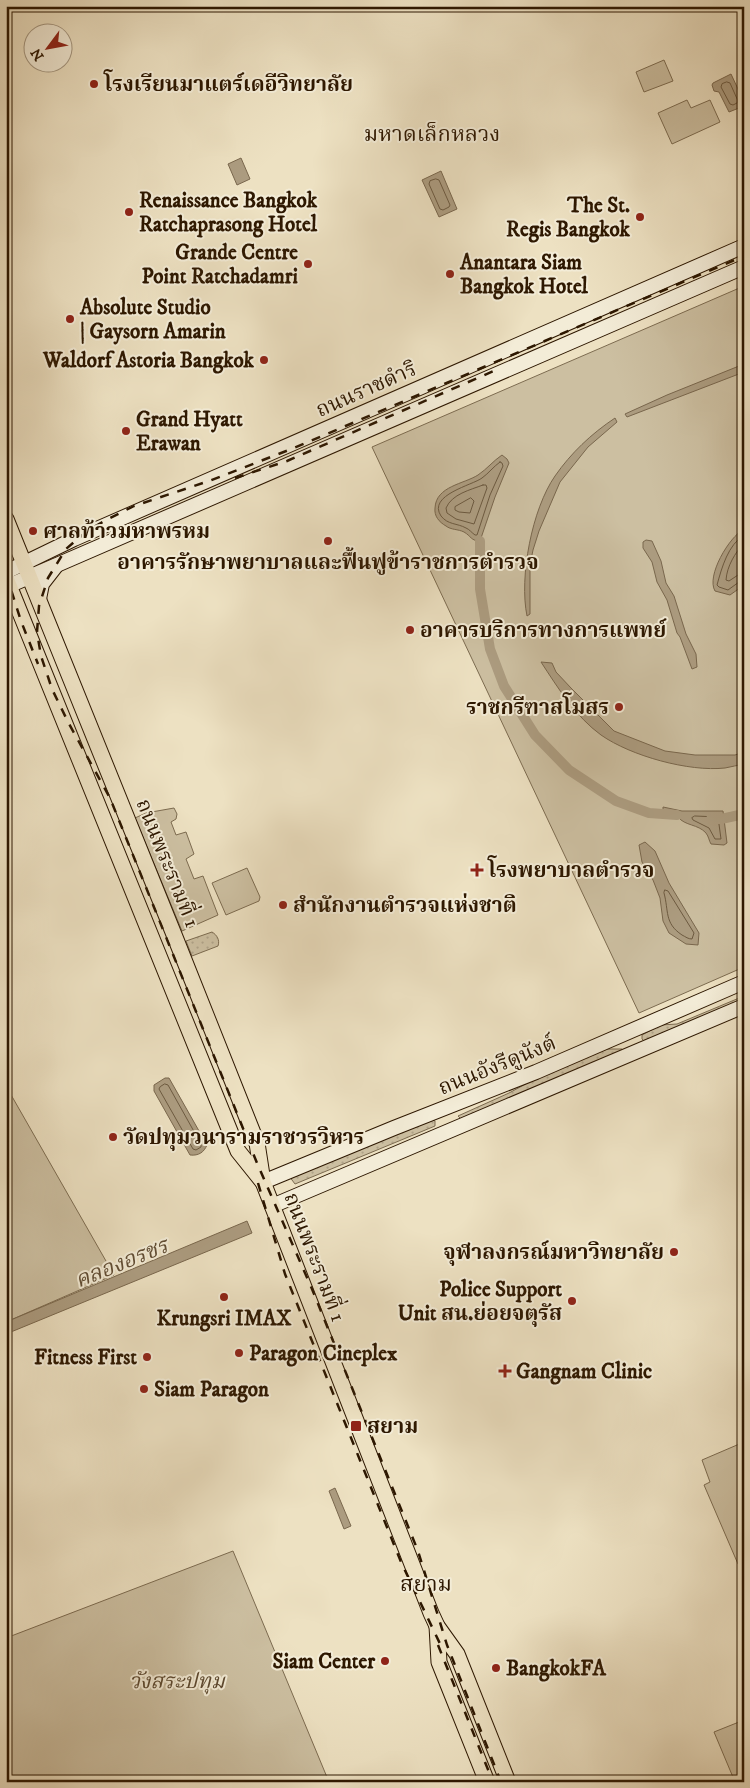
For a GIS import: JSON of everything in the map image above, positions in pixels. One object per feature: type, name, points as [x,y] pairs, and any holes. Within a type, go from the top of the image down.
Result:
[{"type":"main road","name":"ถนนราชดำริ","points":[[7,581],[74,539],[744,246]]},
{"type":"main road","name":"ถนนราชดำริ","points":[[27,570],[59,563],[744,267]]},
{"type":"main road","points":[[617,302],[625,319]]},
{"type":"main road","points":[[424,386],[432,403]]},
{"type":"main road","points":[[244,464],[251,481]]},
{"type":"main road","points":[[197,504],[198,485]]},
{"type":"main road","name":"ถนนพระรามที่ 1","points":[[6,520],[176,937],[257,1143],[263,1182],[437,1626],[457,1654],[508,1782]]},
{"type":"main road","points":[[39,599],[42,584],[59,563]]},
{"type":"main road","name":"ถนนพระรามที่ 1","points":[[7,581],[238,1152],[263,1182]]},
{"type":"main road","name":"ถนนอังรีดูนังต์","points":[[263,1182],[536,1072],[744,982]]},
{"type":"main road","name":"ถนนอังรีดูนังต์","points":[[272,1206],[744,1006]]},
{"type":"main road","points":[[626,1034],[634,1053]]},
{"type":"main road","points":[[446,1107],[453,1129]]},
{"type":"main road","name":"ถนนพระรามที่ 1","points":[[437,1626],[439,1662],[487,1782]]},
{"type":"green space","points":[[664,60],[673,81],[644,92],[636,72]]},
{"type":"green space","points":[[687,100],[691,108],[710,100],[720,122],[672,144],[658,113]]},
{"type":"green space","name":"ราชกรีฑาสโมสร","points":[[744,286],[744,967],[639,1013],[372,447]]},
{"type":"green space","points":[[174,808],[177,814],[176,819],[171,822],[176,835],[186,832],[194,854],[186,859],[194,879],[203,876],[218,915],[182,931],[135,818],[146,813]]},
{"type":"green space","points":[[247,868],[260,897],[259,901],[226,915],[212,883]]},
{"type":"green space","points":[[212,932],[218,938],[218,946],[192,956],[186,941]]},
{"type":"green space","points":[[744,996],[744,1001],[645,1042],[642,1039],[642,1035],[661,1025],[677,1024]]},
{"type":"green space","points":[[607,1049],[622,1049],[622,1052],[461,1119],[458,1116],[533,1080]]},
{"type":"green space","points":[[6,1086],[114,1275],[6,1322]]},
{"type":"green space","points":[[431,1119],[435,1121],[435,1126],[295,1184],[289,1176]]},
{"type":"green space","points":[[744,1442],[744,1562],[738,1564],[704,1485],[710,1482],[702,1460]]},
{"type":"green space","name":"วังสระปทุม","points":[[233,1551],[329,1782],[6,1782],[6,1638]]},
{"type":"green space","points":[[744,1720],[744,1782],[735,1782],[714,1732]]},
{"type":"water","points":[[731,74],[744,102],[744,106],[729,112],[719,92],[714,91],[712,85]]},
{"type":"water","points":[[241,158],[250,179],[237,185],[228,164]]},
{"type":"water","points":[[441,171],[457,209],[439,217],[422,180]]},
{"type":"water","points":[[744,364],[744,372],[627,417],[625,414],[667,395]]},
{"type":"water","points":[[615,418],[617,422],[588,447],[560,482],[533,550],[530,565],[530,614],[527,616],[525,582],[529,544],[540,506],[547,490],[555,476],[575,452],[590,437]]},
{"type":"water","points":[[502,455],[509,463],[480,541],[441,523],[435,511],[440,495],[445,490],[478,475]]},
{"type":"water","points":[[744,529],[744,585],[730,595],[715,591],[713,584],[714,576],[720,557],[738,533]]},
{"type":"water","points":[[646,540],[652,541],[661,561],[666,583],[674,596],[686,634],[696,654],[697,667],[692,669],[677,633],[667,600],[657,582],[652,562],[643,548],[643,542]]},
{"type":"water","points":[[541,662],[552,663],[556,672],[614,731],[665,751],[695,755],[735,755],[744,752],[744,764],[711,769],[678,765],[644,756],[613,743],[583,720]]},
{"type":"water","points":[[663,807],[682,811],[723,811],[727,843],[724,845],[711,844],[703,830],[684,822],[678,817],[663,816]]},
{"type":"water","points":[[645,842],[655,851],[669,883],[699,933],[698,945],[686,944],[669,933],[663,921],[660,898],[653,880],[642,862],[639,845]]},
{"type":"water","points":[[165,1078],[169,1078],[207,1145],[203,1152],[199,1154],[190,1155],[154,1091],[154,1085]]},
{"type":"water","points":[[247,1221],[252,1233],[6,1334],[6,1322]]},
{"type":"water","points":[[335,1488],[351,1526],[344,1529],[329,1491]]},
{"type":"waterway","points":[[480,541],[480,589],[490,649],[504,686],[535,735],[569,770],[616,801],[649,813],[677,815]]},
{"type":"waterway","points":[[711,819],[744,814]]},
{"type":"railway","points":[[501,1782],[447,1645],[418,1551],[312,1289],[257,1163],[110,798],[52,689],[41,656],[37,632],[39,606],[48,578],[66,549],[87,531],[134,506],[209,481],[294,448],[744,256]]},
{"type":"railway","points":[[235,478],[287,461],[496,370]]},
{"type":"railway","points":[[6,574],[21,621],[38,664]]},
{"type":"railway","points":[[258,1183],[285,1274],[401,1562],[443,1650]]},
{"type":"railway","points":[[438,1645],[493,1782]]},
{"type":"place","name":"โรงเรียนมาแตร์เดอีวิทยาลัย","points":[[94,84]]},
{"type":"place","name":"Renaissance Bangkok Ratchaprasong Hotel","points":[[129,212]]},
{"type":"place","name":"The St. Regis Bangkok","points":[[640,217]]},
{"type":"place","name":"Grande Centre Point Ratchadamri","points":[[308,264]]},
{"type":"place","name":"Anantara Siam Bangkok Hotel","points":[[450,274]]},
{"type":"place","name":"Absolute Studio | Gaysorn Amarin","points":[[70,319]]},
{"type":"place","name":"Waldorf Astoria Bangkok","points":[[264,360]]},
{"type":"place","name":"Grand Hyatt Erawan","points":[[126,431]]},
{"type":"place","name":"ศาลท้าวมหาพรหม","points":[[33,531]]},
{"type":"place","name":"อาคารรักษาพยาบาลและฟื้นฟูข้าราชการตำรวจ","points":[[328,541]]},
{"type":"place","name":"อาคารบริการทางการแพทย์","points":[[410,630]]},
{"type":"place","name":"ราชกรีฑาสโมสร","points":[[619,707]]},
{"type":"place","name":"โรงพยาบาลตำรวจ","points":[[477,870]]},
{"type":"place","name":"สำนักงานตำรวจแห่งชาติ","points":[[283,905]]},
{"type":"place","name":"วัดปทุมวนารามราชวรวิหาร","points":[[113,1137]]},
{"type":"place","name":"จุฬาลงกรณ์มหาวิทยาลัย","points":[[674,1252]]},
{"type":"place","name":"Krungsri IMAX","points":[[224,1297]]},
{"type":"place","name":"Police Support Unit สน.ย่อยจตุรัส","points":[[572,1301]]},
{"type":"place","name":"Paragon Cineplex","points":[[239,1353]]},
{"type":"place","name":"Fitness First","points":[[147,1357]]},
{"type":"place","name":"Gangnam Clinic","points":[[505,1371]]},
{"type":"place","name":"Siam Paragon","points":[[144,1389]]},
{"type":"place","name":"สยาม","points":[[356,1426]]},
{"type":"place","name":"Siam Center","points":[[385,1661]]},
{"type":"place","name":"BangkokFA","points":[[496,1668]]},
{"type":"district","name":"มหาดเล็กหลวง","points":[[432,133]]},
{"type":"district","name":"สยาม","points":[[426,1583]]},
{"type":"water label","name":"คลองอรชร","points":[[121,1262]]}]
